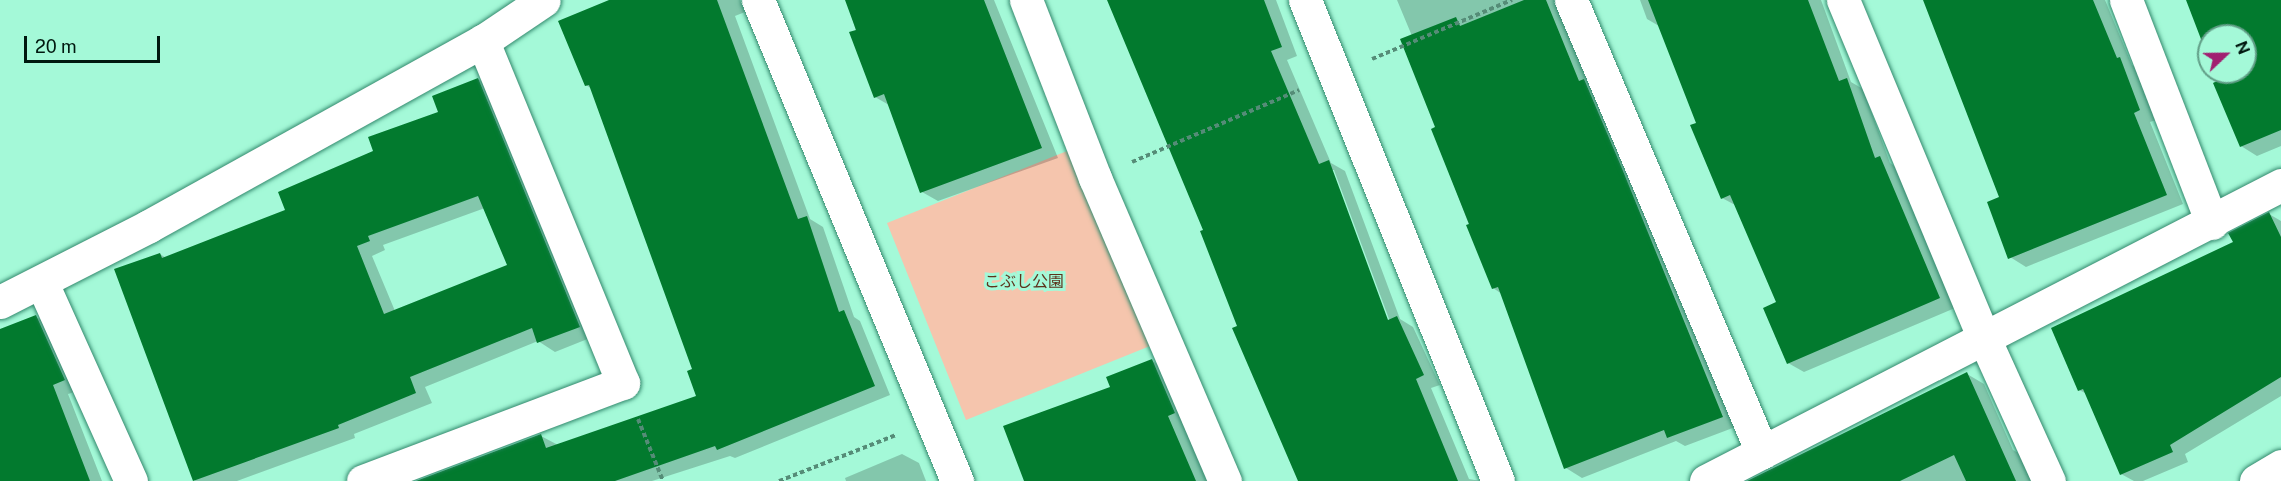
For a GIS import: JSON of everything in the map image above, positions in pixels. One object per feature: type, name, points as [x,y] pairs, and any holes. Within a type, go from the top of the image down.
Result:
[{"type":"street","points":[[0,302],[42,283],[483,41],[544,0]]},
{"type":"street","points":[[758,0],[957,481]]},
{"type":"street","points":[[1026,0],[1095,178],[1225,481]]},
{"type":"street","points":[[1305,0],[1498,481]]},
{"type":"street","points":[[1571,0],[1762,452]]},
{"type":"street","points":[[1843,0],[1984,338],[2049,481]]},
{"type":"street","points":[[2126,0],[2212,223]]},
{"type":"street","points":[[363,481],[623,382],[483,41]]},
{"type":"street","points":[[1706,481],[2212,223],[2281,185]]},
{"type":"street","points":[[42,283],[131,481]]},
{"type":"street","points":[[2256,481],[2281,466]]},
{"type":"path","points":[[623,382],[663,481]]},
{"type":"path","points":[[779,481],[933,421]]},
{"type":"green space","name":"こぶし公園","points":[[1082,145],[1160,342],[966,420],[887,223]]},
{"type":"building","points":[[609,0],[717,0],[798,219],[807,216],[839,312],[844,310],[875,386],[717,450],[715,446],[615,481],[416,481],[541,434],[546,448],[696,396],[687,371],[692,369],[589,85],[585,86],[558,21]]},
{"type":"building","points":[[845,0],[984,0],[1042,148],[920,193],[884,94],[874,98],[849,32],[856,30]]},
{"type":"building","points":[[1107,0],[1264,0],[1282,47],[1271,51],[1319,164],[1329,160],[1388,320],[1397,316],[1424,375],[1416,379],[1458,481],[1298,481],[1232,328],[1237,326],[1200,231],[1203,230]]},
{"type":"building","points":[[1524,0],[1546,0],[1579,81],[1584,79],[1723,417],[1667,438],[1664,430],[1564,469],[1498,287],[1492,289],[1466,225],[1469,224],[1431,129],[1435,127],[1400,39],[1456,17],[1460,26]]},
{"type":"building","points":[[1648,0],[1808,0],[1839,81],[1847,78],[1875,158],[1880,156],[1940,298],[1787,364],[1763,308],[1776,302],[1730,195],[1721,199],[1690,125],[1696,123]]},
{"type":"building","points":[[1923,0],[2093,0],[2117,58],[2120,57],[2140,110],[2134,113],[2167,195],[2008,259],[1987,202],[1999,197]]},
{"type":"building","points":[[2186,0],[2281,0],[2281,130],[2240,147],[2213,84],[2257,84],[2257,24],[2197,24],[2197,29]]},
{"type":"building","points":[[478,78],[580,327],[537,343],[532,328],[410,377],[416,393],[338,425],[339,428],[193,481],[114,269],[160,253],[162,258],[285,210],[278,192],[373,151],[368,137],[438,112],[432,96]],"holes":[[[478,196],[507,265],[384,314],[357,246],[370,241],[368,236]]]},
{"type":"building","points":[[2269,212],[2281,237],[2281,377],[2170,445],[2173,452],[2120,475],[2083,389],[2078,391],[2051,328],[2233,242],[2228,233]]},
{"type":"building","points":[[36,315],[65,380],[53,385],[90,481],[0,481],[0,329]]},
{"type":"building","points":[[1152,359],[1175,413],[1168,416],[1196,481],[1024,481],[1003,426],[1110,387],[1106,377]]},
{"type":"building","points":[[1967,372],[2016,481],[1966,481],[1954,455],[1900,481],[1747,481]]}]
